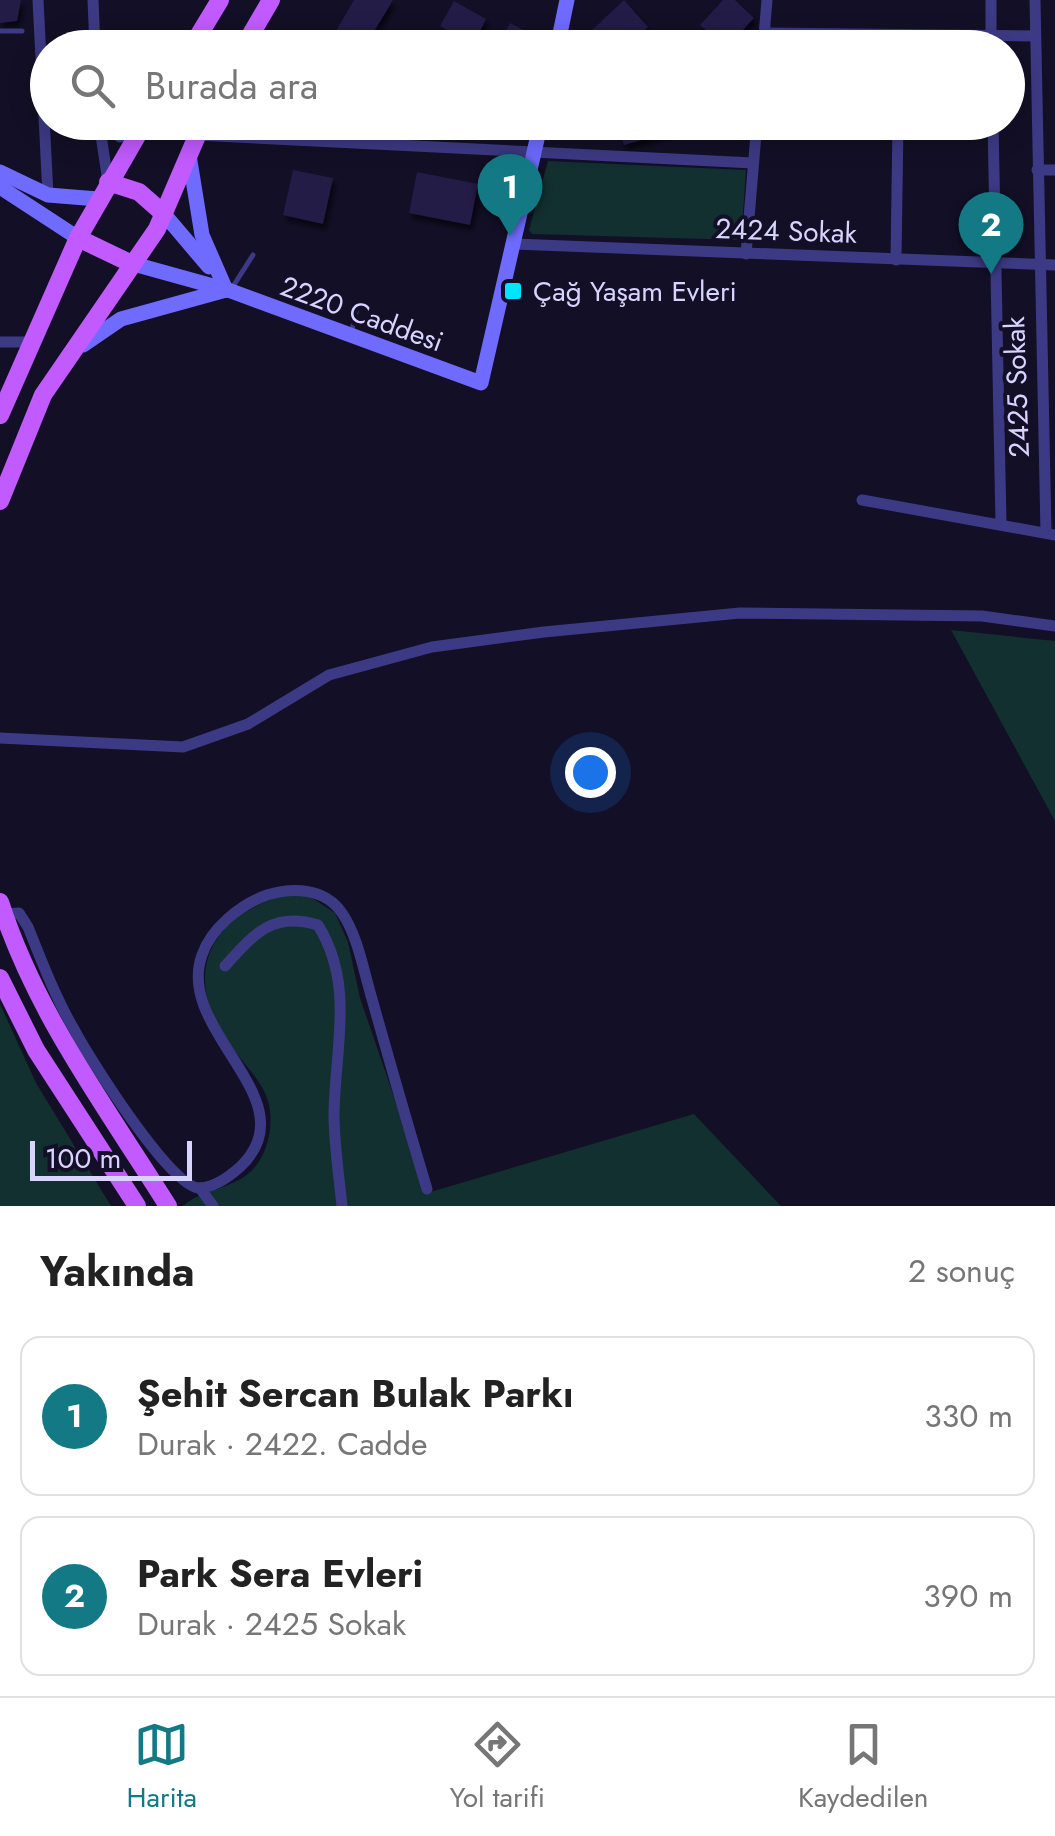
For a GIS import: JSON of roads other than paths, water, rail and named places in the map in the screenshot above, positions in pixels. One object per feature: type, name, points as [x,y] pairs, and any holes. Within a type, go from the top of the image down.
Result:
[{"type":"main road","points":[[202,30],[220,0]]},
{"type":"main road","points":[[257,30],[272,0]]},
{"type":"main road","points":[[0,415],[78,238],[134,140]]},
{"type":"main road","points":[[0,501],[43,395],[164,214],[194,140]]},
{"type":"main road","points":[[103,190],[139,192],[164,214]]},
{"type":"main road","points":[[78,238],[130,263]]},
{"type":"main road","points":[[2,908],[31,984],[62,1041],[168,1206]]},
{"type":"main road","points":[[0,978],[36,1050],[137,1206]]},
{"type":"street","points":[[38,0],[40,30]]},
{"type":"street","points":[[93,0],[94,30]]},
{"type":"street","points":[[561,30],[568,0]]},
{"type":"street","points":[[764,30],[767,0]]},
{"type":"street","points":[[991,0],[991,30]]},
{"type":"street","name":"2425 Sokak","points":[[1035,0],[1038,264],[1050,534]]},
{"type":"street","points":[[1025,37],[1035,36]]},
{"type":"street","points":[[45,140],[48,194]]},
{"type":"street","points":[[0,172],[48,194],[103,190],[101,140]]},
{"type":"street","points":[[358,140],[753,163]]},
{"type":"street","points":[[514,244],[537,140]]},
{"type":"street","points":[[746,254],[755,140]]},
{"type":"street","points":[[896,260],[898,140]]},
{"type":"street","name":"2425 Sokak","points":[[992,140],[1001,522]]},
{"type":"street","points":[[68,359],[99,330],[121,320],[228,290],[202,235],[188,154]]},
{"type":"street","points":[[1037,170],[1055,170]]},
{"type":"street","points":[[0,187],[78,238]]},
{"type":"street","name":"2220 Caddesi","points":[[164,214],[228,290]]},
{"type":"street","name":"2424 Sokak","points":[[514,244],[1055,264]]},
{"type":"street","name":"2220 Caddesi","points":[[130,263],[228,290],[481,383],[514,244]]},
{"type":"street","points":[[0,342],[33,342]]},
{"type":"street","points":[[862,500],[1001,522],[1050,534]]},
{"type":"street","points":[[0,738],[183,747],[248,724],[329,675],[432,647],[559,630],[740,613],[982,616],[1055,626]]},
{"type":"street","points":[[2,908],[18,913],[28,927],[76,1033],[155,1153],[182,1183],[200,1188],[226,1178],[244,1162],[262,1136],[258,1100],[208,1020],[197,988],[202,954],[227,919],[255,900],[288,888],[320,894],[342,913],[360,959],[427,1189]]},
{"type":"street","points":[[224,966],[256,931],[275,921],[298,919],[318,925],[333,949],[342,987],[334,1115],[342,1206]]},
{"type":"street","points":[[200,1188],[213,1206]]},
{"type":"lane","points":[[0,31],[22,31]]},
{"type":"lane","points":[[403,160],[404,145]]},
{"type":"lane","points":[[228,290],[253,255]]},
{"type":"lane","points":[[350,337],[358,304]]},
{"type":"place","name":"Şehit Sercan Bulak Parkı","points":[[510,236]]},
{"type":"place","name":"Park Sera Evleri","points":[[991,274]]},
{"type":"place","name":"Çağ Yaşam Evleri","points":[[513,291]]}]
